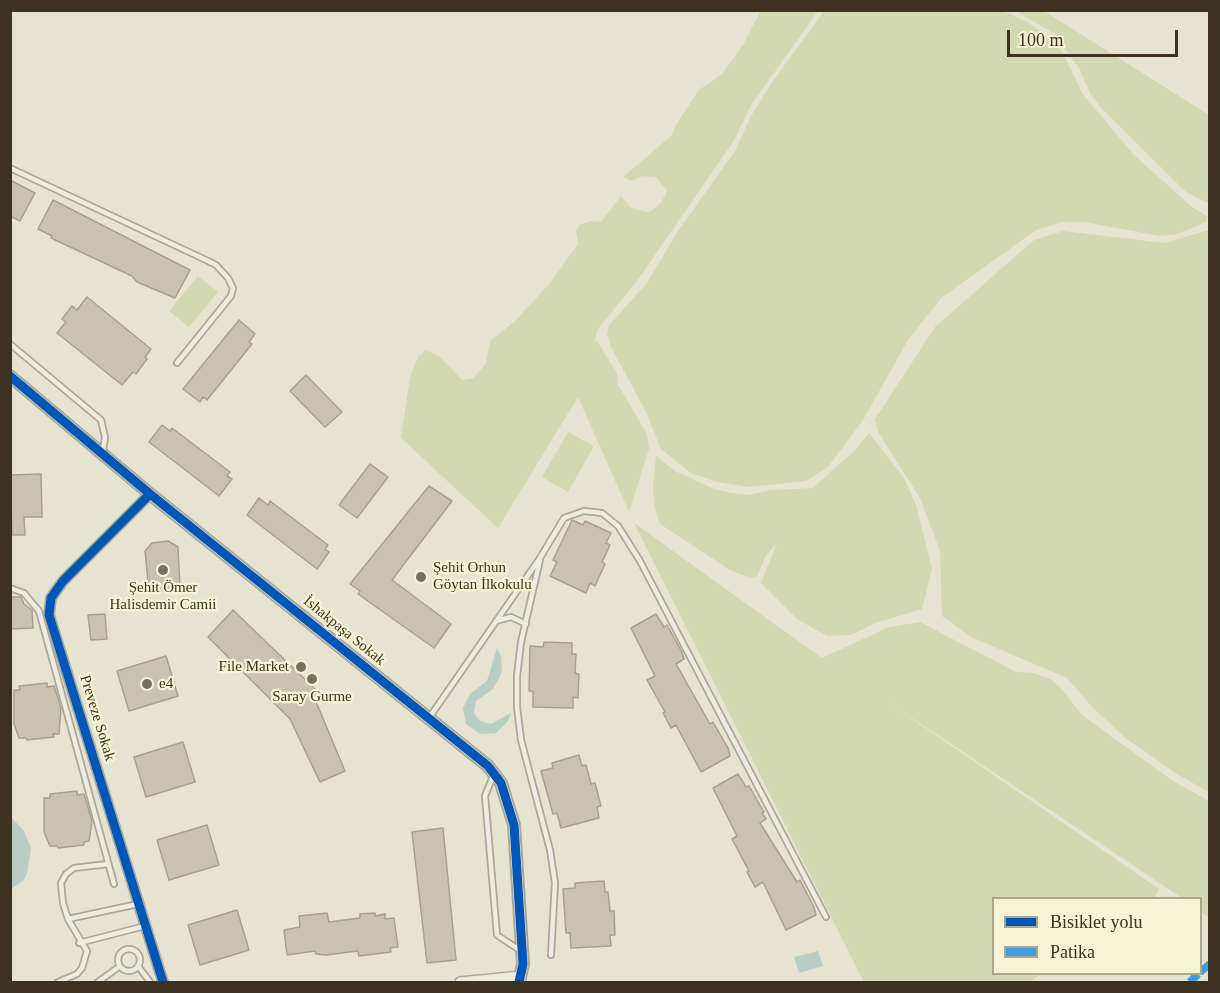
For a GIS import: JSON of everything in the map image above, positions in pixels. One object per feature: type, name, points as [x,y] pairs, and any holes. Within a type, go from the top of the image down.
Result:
[{"type":"street","name":"İshakpaşa Sokak","points":[[10,376],[150,494],[494,773],[508,800],[514,825],[523,952],[522,980]]},
{"type":"street","name":"Preveze Sokak","points":[[150,494],[63,581],[51,598],[49,615],[163,982]]},
{"type":"street","points":[[460,982],[522,980]]},
{"type":"lane","points":[[10,168],[216,265],[228,278],[233,288],[231,296],[177,363]]},
{"type":"lane","points":[[10,344],[101,420],[105,437],[102,454]]},
{"type":"lane","points":[[429,718],[540,558],[564,518],[584,511],[602,513],[618,526],[640,561],[826,917]]},
{"type":"lane","points":[[540,558],[517,676],[521,740],[550,850],[555,883],[551,955]]},
{"type":"lane","points":[[10,588],[24,593],[39,611],[114,884]]},
{"type":"lane","points":[[496,621],[511,617],[526,624]]},
{"type":"lane","points":[[494,773],[485,796],[498,934],[523,952]]},
{"type":"lane","points":[[58,982],[72,978],[82,968],[87,951],[80,943],[68,918],[61,892],[66,874],[82,866],[108,864]]},
{"type":"lane","points":[[68,918],[138,904]]},
{"type":"lane","points":[[80,943],[145,926]]},
{"type":"lane","points":[[120,966],[120,955],[128,949],[138,953],[138,966],[150,982]]},
{"type":"lane","points":[[120,966],[129,971],[138,966]]},
{"type":"lane","points":[[98,982],[120,966]]},
{"type":"green space","points":[[761,10],[818,11],[751,105],[733,142],[637,281],[597,330],[595,343],[597,341],[617,373],[618,385],[647,434],[649,449],[629,512],[578,397],[498,528],[401,438],[410,377],[418,357],[426,350],[440,357],[462,380],[474,378],[486,363],[490,341],[515,321],[550,283],[578,244],[576,231],[579,225],[590,221],[601,222],[621,196],[630,207],[646,212],[661,203],[667,191],[656,177],[643,176],[631,181],[623,177],[671,136],[699,90],[723,73],[743,45]]},
{"type":"green space","points":[[824,11],[1003,11],[1027,22],[1044,33],[1063,53],[1082,93],[1134,155],[1192,207],[1207,216],[1206,222],[1178,234],[1160,236],[1084,222],[1062,222],[1036,230],[941,298],[908,340],[863,420],[828,467],[806,481],[749,487],[717,482],[691,473],[661,449],[646,412],[611,347],[607,334],[609,325],[647,283],[678,231],[735,151],[751,116],[773,81]]},
{"type":"green space","points":[[1017,11],[1044,11],[1209,115],[1209,204],[1186,192],[1103,110],[1091,95],[1079,68],[1054,34]]},
{"type":"green space","points":[[1210,230],[1209,792],[1180,776],[1128,740],[1093,708],[1067,678],[971,637],[942,616],[940,551],[920,498],[878,432],[875,419],[935,327],[1034,240],[1063,231],[1164,243]]},
{"type":"green space","points":[[198,276],[218,292],[189,327],[169,311]]},
{"type":"green space","points":[[568,432],[594,446],[568,492],[542,477]]},
{"type":"green space","points":[[869,433],[904,478],[916,505],[932,569],[922,609],[875,623],[851,635],[827,636],[797,619],[761,583],[777,543],[765,557],[758,575],[751,578],[730,570],[660,524],[654,505],[656,456],[675,471],[712,488],[749,495],[771,490],[813,488],[855,450]]},
{"type":"green space","points":[[634,523],[822,658],[889,627],[920,622],[1016,672],[1034,673],[1051,679],[1082,715],[1173,781],[1209,801],[1209,918],[1202,913],[1202,897],[1180,897],[882,698],[1159,889],[1155,897],[992,897],[992,975],[1040,975],[1029,982],[864,982]]},
{"type":"shaded area","points":[[497,648],[501,656],[502,672],[493,689],[476,701],[474,713],[480,721],[491,724],[511,713],[508,721],[496,733],[480,734],[466,724],[463,708],[470,694],[487,681]]},
{"type":"shaded area","points":[[10,816],[24,831],[31,848],[27,874],[23,881],[11,889]]},
{"type":"shaded area","points":[[818,951],[823,966],[799,973],[794,957]]},
{"type":"building","points":[[10,180],[35,193],[20,221],[10,216]]},
{"type":"building","points":[[53,200],[190,270],[175,298],[137,282],[132,276],[51,238],[52,236],[38,229]]},
{"type":"building","points":[[87,297],[151,349],[136,374],[133,372],[122,385],[57,333],[66,322],[62,319],[72,306],[77,310]]},
{"type":"building","points":[[239,320],[255,334],[249,342],[252,344],[207,400],[203,397],[200,402],[183,389]]},
{"type":"building","points":[[306,375],[342,412],[325,427],[290,391]]},
{"type":"building","points":[[162,425],[170,431],[172,428],[230,472],[227,476],[232,479],[219,496],[149,442]]},
{"type":"building","points":[[370,464],[388,477],[357,518],[339,505]]},
{"type":"building","points":[[41,474],[42,517],[24,517],[25,535],[12,535],[10,475]]},
{"type":"building","points":[[429,486],[452,501],[392,580],[451,624],[434,648],[358,594],[360,591],[350,584]]},
{"type":"building","points":[[259,498],[268,505],[270,501],[328,545],[325,549],[329,552],[317,569],[247,515]]},
{"type":"building","points":[[572,520],[583,525],[585,521],[611,533],[606,543],[610,545],[602,562],[605,564],[595,586],[590,583],[586,593],[550,576],[557,562],[553,560]]},
{"type":"building","name":"Şehit Ömer Halisdemir Camii","points":[[168,541],[178,547],[180,589],[149,592],[145,551],[152,543]]},
{"type":"building","points":[[10,597],[21,597],[24,604],[32,610],[33,628],[10,629]]},
{"type":"building","points":[[233,610],[318,692],[314,697],[345,771],[320,782],[290,719],[208,637]]},
{"type":"building","points":[[105,614],[107,639],[91,640],[88,615]]},
{"type":"building","points":[[656,614],[664,627],[667,625],[682,652],[684,659],[676,664],[710,724],[713,722],[728,748],[730,756],[701,772],[676,725],[671,728],[663,713],[665,712],[647,680],[655,676],[631,628]]},
{"type":"building","points":[[544,642],[572,643],[572,654],[576,654],[575,673],[579,674],[578,698],[573,697],[573,708],[533,707],[533,691],[529,691],[530,646],[543,647]]},
{"type":"building","name":"e4","points":[[166,656],[178,696],[129,711],[117,671]]},
{"type":"building","points":[[47,683],[47,687],[54,686],[61,708],[59,734],[53,734],[54,737],[27,740],[19,738],[14,724],[14,690],[20,690],[19,686]]},
{"type":"building","points":[[183,742],[195,782],[146,797],[134,757]]},
{"type":"building","points":[[579,755],[582,766],[586,765],[591,784],[595,783],[601,806],[597,807],[599,818],[561,828],[557,813],[553,814],[541,771],[553,768],[552,763]]},
{"type":"building","points":[[738,774],[746,787],[749,786],[764,812],[762,813],[766,819],[760,823],[797,882],[800,880],[814,907],[816,915],[786,930],[763,882],[755,887],[747,872],[749,871],[732,839],[737,836],[713,788]]},
{"type":"building","points":[[77,791],[77,795],[84,794],[92,821],[89,841],[84,842],[84,845],[58,848],[50,846],[44,832],[44,798],[50,798],[50,794]]},
{"type":"building","points":[[207,825],[219,865],[169,880],[157,840]]},
{"type":"building","points":[[443,828],[456,960],[427,963],[412,832]]},
{"type":"building","points":[[604,881],[610,911],[614,911],[615,935],[610,935],[611,946],[571,948],[570,933],[566,933],[563,889],[575,888],[575,883]]},
{"type":"building","points":[[237,910],[249,950],[200,965],[188,925]]},
{"type":"building","points":[[327,913],[329,922],[360,918],[360,914],[375,913],[375,916],[385,914],[385,919],[394,918],[398,947],[390,948],[391,952],[359,956],[358,951],[326,955],[316,954],[315,951],[287,955],[284,930],[300,927],[299,916]]},
{"type":"marked path","points":[[1202,970],[1210,964]]},
{"type":"marked path","points":[[1190,982],[1197,975]]},
{"type":"cycle path","points":[[10,376],[150,494],[488,766],[501,783],[514,825],[523,964],[519,982]]},
{"type":"cycle path","points":[[150,494],[63,581],[51,598],[49,615],[163,982]]},
{"type":"place","name":"Şehit Ömer Halisdemir Camii","points":[[163,570]]},
{"type":"place","name":"Şehit Orhun Göytan İlkokulu","points":[[421,577]]},
{"type":"place","name":"File Market","points":[[301,667]]},
{"type":"place","name":"Saray Gurme","points":[[312,679]]},
{"type":"place","name":"e4","points":[[147,684]]}]
